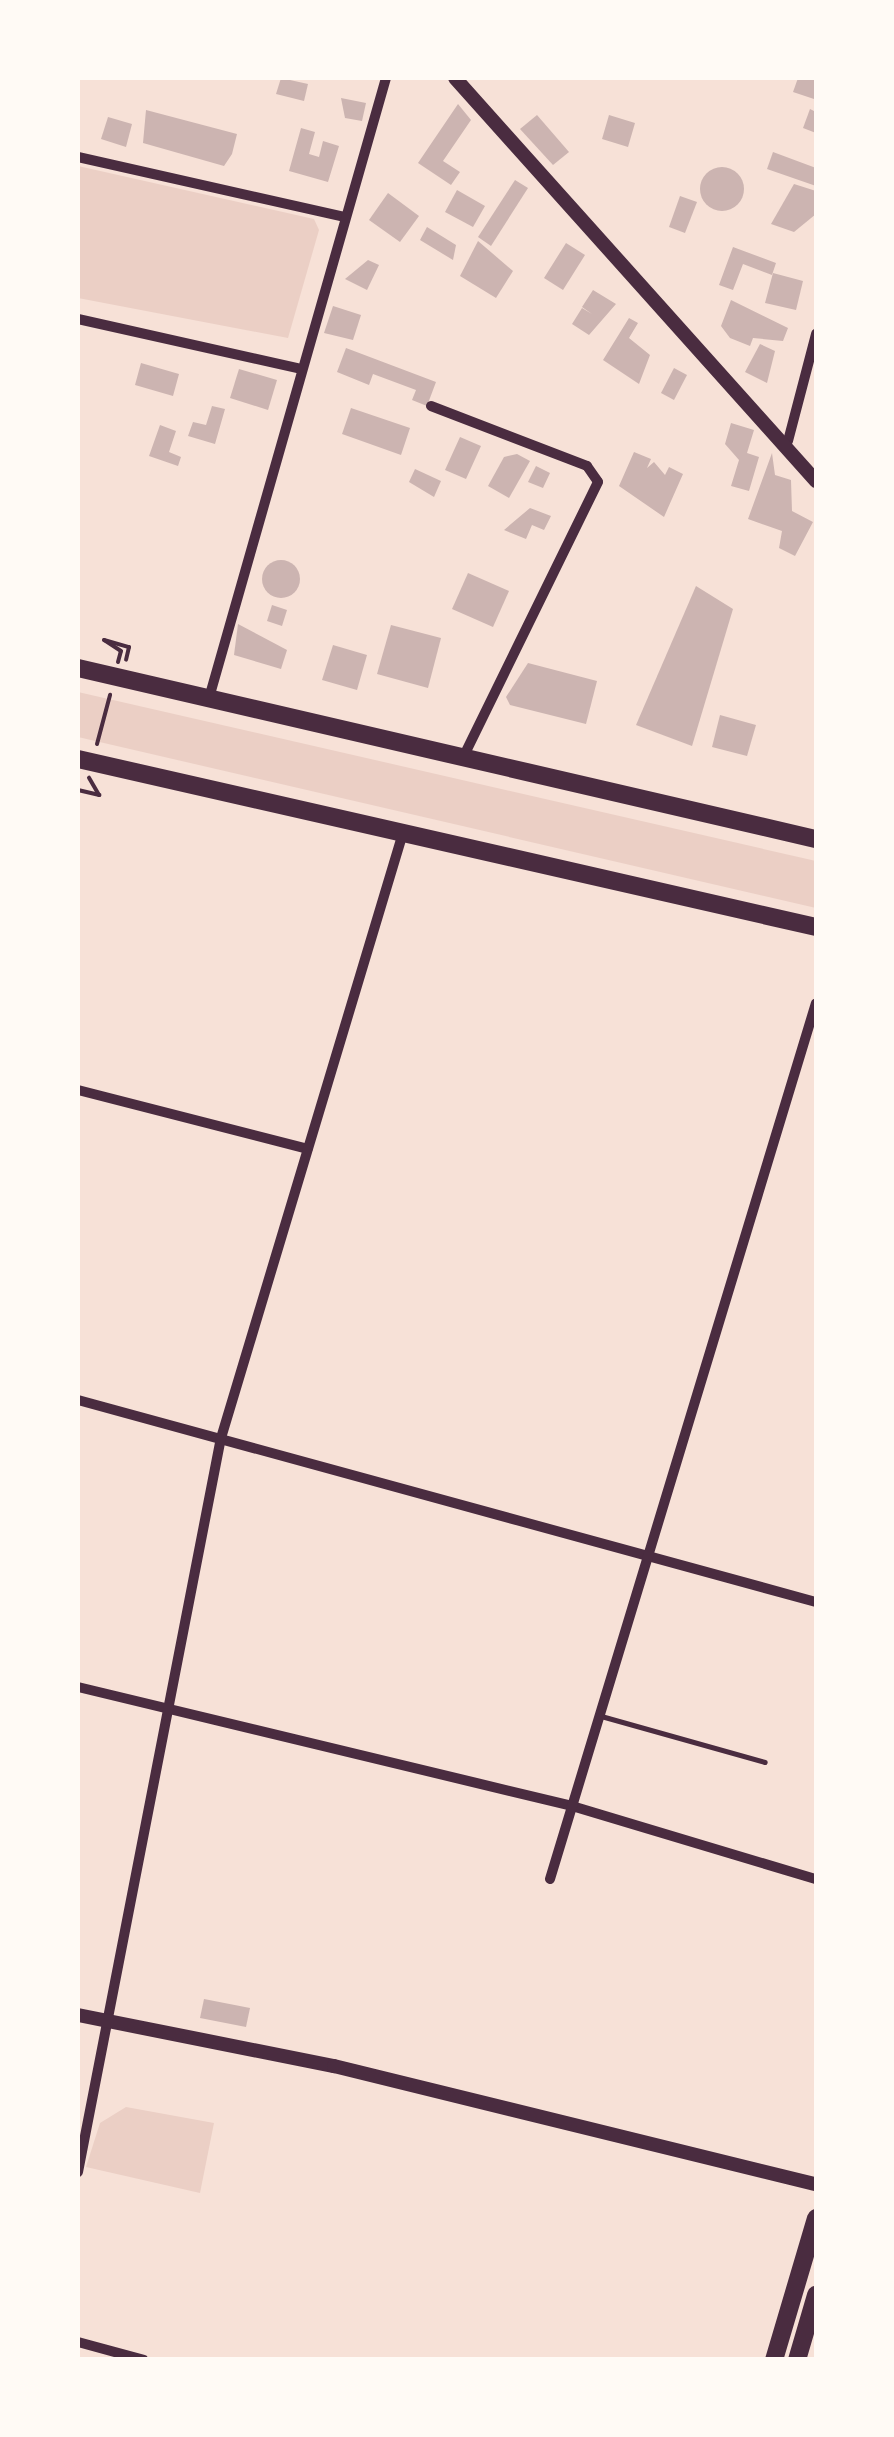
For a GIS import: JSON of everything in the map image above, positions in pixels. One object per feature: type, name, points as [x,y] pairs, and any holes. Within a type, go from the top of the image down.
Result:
[{"type":"highway","points":[[78,668],[816,840]]},
{"type":"highway","points":[[78,759],[816,926]]},
{"type":"highway","points":[[774,2360],[816,2218]]},
{"type":"highway","points":[[798,2360],[816,2295]]},
{"type":"main road","points":[[455,78],[788,441],[816,481]]},
{"type":"main road","points":[[78,2014],[334,2066],[816,2184]]},
{"type":"street","points":[[209,698],[298,368],[386,78]]},
{"type":"street","points":[[78,158],[345,217]]},
{"type":"street","points":[[78,318],[298,368]]},
{"type":"street","points":[[788,441],[816,334]]},
{"type":"street","points":[[431,406],[587,466],[598,482],[462,760]]},
{"type":"street","points":[[78,2172],[222,1438],[403,833]]},
{"type":"street","points":[[550,1879],[816,1003]]},
{"type":"street","points":[[78,1090],[308,1149]]},
{"type":"street","points":[[78,1400],[816,1602]]},
{"type":"street","points":[[78,1687],[572,1806],[816,1879]]},
{"type":"street","points":[[78,2342],[144,2360]]},
{"type":"lane","points":[[598,1715],[765,1762]]},
{"type":"path","points":[[116,670],[121,651],[104,640],[129,647]]},
{"type":"path","points":[[78,790],[98,795],[100,787],[87,784],[111,689]]},
{"type":"shaded area","points":[[78,166],[314,219],[319,230],[288,338],[78,298]]},
{"type":"shaded area","points":[[78,692],[816,861],[816,908],[78,737]]},
{"type":"shaded area","points":[[126,2107],[214,2123],[200,2193],[86,2167],[100,2123]]},
{"type":"building","points":[[281,78],[308,84],[304,101],[276,94]]},
{"type":"building","points":[[798,78],[816,78],[814,99],[793,92]]},
{"type":"building","points":[[341,98],[366,103],[362,121],[345,118]]},
{"type":"building","points":[[458,104],[471,120],[443,161],[460,172],[451,185],[418,163]]},
{"type":"building","points":[[810,109],[816,112],[816,133],[803,128]]},
{"type":"building","points":[[146,110],[237,134],[232,154],[224,166],[143,143]]},
{"type":"building","points":[[537,115],[569,152],[553,165],[520,129]]},
{"type":"building","points":[[609,115],[635,123],[628,147],[602,139]]},
{"type":"building","points":[[108,117],[132,124],[126,147],[101,139]]},
{"type":"building","points":[[301,128],[315,132],[309,154],[319,157],[323,141],[339,146],[328,182],[289,171]]},
{"type":"building","points":[[773,152],[816,168],[816,186],[767,169]]},
{"type":"building","points":[[722,167],[737,174],[744,189],[737,204],[722,211],[707,204],[700,189],[707,174]]},
{"type":"building","points":[[515,180],[528,188],[491,246],[478,237]]},
{"type":"building","points":[[794,184],[816,191],[816,214],[794,232],[771,224]]},
{"type":"building","points":[[457,190],[485,206],[473,227],[445,212]]},
{"type":"building","points":[[388,193],[419,216],[400,242],[369,220]]},
{"type":"building","points":[[680,196],[697,202],[685,233],[669,227]]},
{"type":"building","points":[[427,227],[456,245],[453,260],[420,240]]},
{"type":"building","points":[[478,241],[513,271],[496,298],[460,276]]},
{"type":"building","points":[[566,243],[585,255],[563,290],[544,278]]},
{"type":"building","points":[[733,247],[776,263],[772,275],[743,264],[733,290],[719,285]]},
{"type":"building","points":[[368,260],[379,265],[367,290],[345,279]]},
{"type":"building","points":[[773,273],[803,281],[796,310],[765,303]]},
{"type":"building","points":[[593,290],[616,304],[589,335],[572,324],[582,308],[592,314],[582,307]]},
{"type":"building","points":[[731,300],[788,328],[783,341],[753,338],[750,346],[730,338],[721,326]]},
{"type":"building","points":[[333,306],[361,315],[353,340],[324,333]]},
{"type":"building","points":[[629,318],[638,323],[629,338],[650,355],[639,384],[603,360]]},
{"type":"building","points":[[760,344],[775,351],[767,383],[745,372]]},
{"type":"building","points":[[346,348],[436,382],[427,406],[412,400],[416,390],[373,374],[369,385],[337,372]]},
{"type":"building","points":[[141,363],[179,374],[173,396],[135,385]]},
{"type":"building","points":[[674,368],[687,375],[674,400],[661,393]]},
{"type":"building","points":[[239,369],[277,380],[268,410],[230,398]]},
{"type":"building","points":[[212,406],[225,409],[215,444],[188,436],[193,422],[206,425]]},
{"type":"building","points":[[351,408],[410,428],[401,455],[342,434]]},
{"type":"building","points":[[731,423],[754,430],[747,453],[759,457],[749,491],[731,486],[739,460],[725,444]]},
{"type":"building","points":[[160,425],[176,431],[169,452],[181,457],[178,466],[149,456]]},
{"type":"building","points":[[460,437],[481,446],[466,479],[445,470]]},
{"type":"building","points":[[634,452],[651,459],[647,468],[654,462],[665,475],[669,467],[683,474],[664,517],[619,486]]},
{"type":"building","points":[[772,453],[775,475],[791,480],[792,511],[813,522],[795,556],[779,548],[782,531],[748,519]]},
{"type":"building","points":[[517,454],[530,461],[509,498],[488,486],[504,457]]},
{"type":"building","points":[[536,466],[550,473],[543,488],[528,482]]},
{"type":"building","points":[[415,469],[441,481],[434,497],[409,482]]},
{"type":"building","points":[[530,508],[551,516],[544,530],[532,525],[526,539],[504,530]]},
{"type":"building","points":[[281,560],[295,565],[300,579],[295,593],[281,598],[267,593],[262,579],[267,565]]},
{"type":"building","points":[[468,573],[509,591],[493,627],[452,609]]},
{"type":"building","points":[[696,586],[733,609],[692,746],[636,725]]},
{"type":"building","points":[[272,605],[287,610],[282,626],[267,621]]},
{"type":"building","points":[[238,624],[287,650],[281,669],[234,655]]},
{"type":"building","points":[[391,625],[441,638],[428,688],[377,674]]},
{"type":"building","points":[[333,645],[367,655],[357,690],[322,680]]},
{"type":"building","points":[[528,663],[597,681],[586,724],[510,705],[506,697]]},
{"type":"building","points":[[720,715],[756,725],[747,756],[712,747]]},
{"type":"building","points":[[204,1999],[250,2008],[246,2027],[200,2018]]}]
